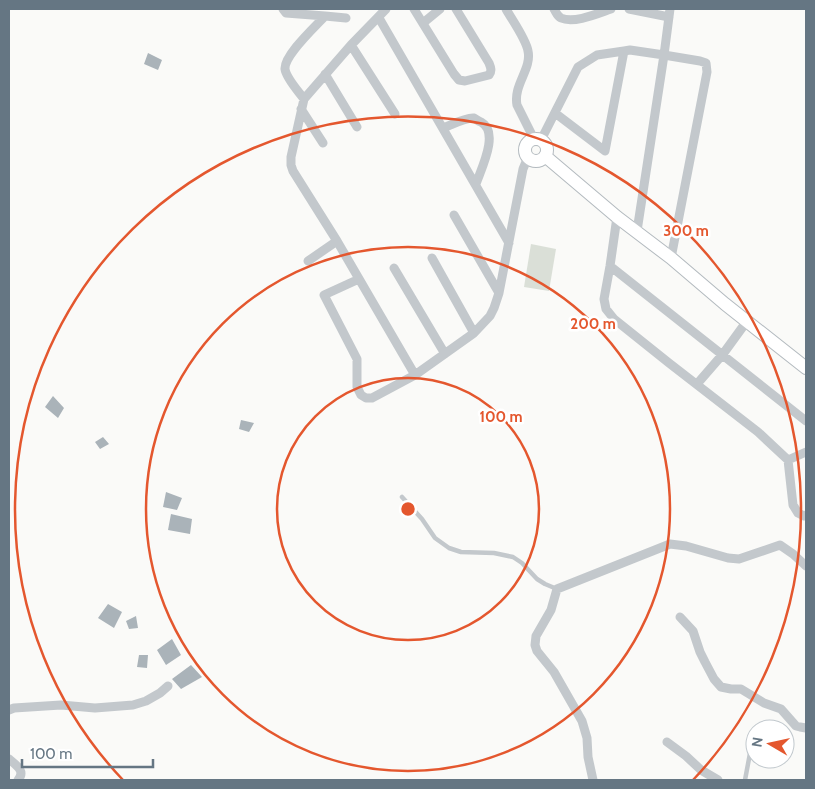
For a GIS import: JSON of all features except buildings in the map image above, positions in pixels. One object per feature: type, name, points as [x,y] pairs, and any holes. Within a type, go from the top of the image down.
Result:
[{"type":"street","points":[[283,9],[286,13],[346,18]]},
{"type":"street","points":[[386,9],[351,45],[304,99],[290,157],[293,171],[337,241],[416,375]]},
{"type":"street","points":[[414,9],[459,80],[465,81],[489,75],[491,68],[489,63],[456,9]]},
{"type":"street","points":[[423,23],[440,9]]},
{"type":"street","points":[[506,9],[528,51],[528,61],[516,93],[517,105],[538,139],[546,145],[547,152],[545,156],[531,160],[526,153],[526,145],[531,140],[538,139],[555,114],[578,67],[597,55],[630,50],[706,63],[707,72],[671,258]]},
{"type":"street","points":[[554,9],[557,15],[563,19],[570,20],[587,17],[611,9]]},
{"type":"street","points":[[629,9],[670,13],[637,232]]},
{"type":"street","points":[[304,99],[285,70],[286,60],[325,16]]},
{"type":"street","points":[[379,18],[509,243]]},
{"type":"street","points":[[351,45],[395,114]]},
{"type":"street","points":[[555,114],[605,151],[624,51]]},
{"type":"street","points":[[325,74],[357,127]]},
{"type":"street","points":[[301,109],[323,143]]},
{"type":"street","points":[[443,128],[462,120],[474,118],[484,123],[488,128],[490,137],[488,149],[476,184]]},
{"type":"street","points":[[545,156],[617,217],[671,258],[747,322],[806,368]]},
{"type":"street","points":[[359,279],[324,296],[357,359],[357,387],[361,395],[366,398],[372,398],[416,375],[474,333],[490,316],[499,293],[523,169],[528,157]]},
{"type":"street","points":[[454,215],[499,293]]},
{"type":"street","points":[[617,217],[604,299],[606,309],[614,319],[758,432],[788,460],[794,505],[798,513],[806,515]]},
{"type":"street","points":[[308,261],[337,241]]},
{"type":"street","points":[[432,258],[474,333]]},
{"type":"street","points":[[610,266],[806,421]]},
{"type":"street","points":[[394,268],[445,354]]},
{"type":"street","points":[[696,384],[723,354],[747,322]]},
{"type":"street","points":[[788,460],[806,452]]},
{"type":"street","points":[[593,780],[588,757],[587,738],[582,721],[554,672],[537,651],[535,645],[536,636],[551,610],[557,589],[670,544],[738,559],[780,545],[806,566]]},
{"type":"street","points":[[680,617],[693,631],[705,662],[714,679],[721,687],[741,689],[764,703],[781,709],[796,726],[806,728]]},
{"type":"street","points":[[9,710],[14,708],[61,705],[95,708],[133,705],[146,701],[168,686]]},
{"type":"street","points":[[667,742],[701,770],[718,780]]},
{"type":"street","points":[[9,759],[18,767],[21,773],[18,780]]},
{"type":"lane","points":[[402,498],[422,519],[435,538],[449,548],[461,552],[494,553],[512,557],[522,563],[545,584],[557,589]]},
{"type":"shaded area","points":[[531,244],[556,249],[549,291],[524,287]]}]
